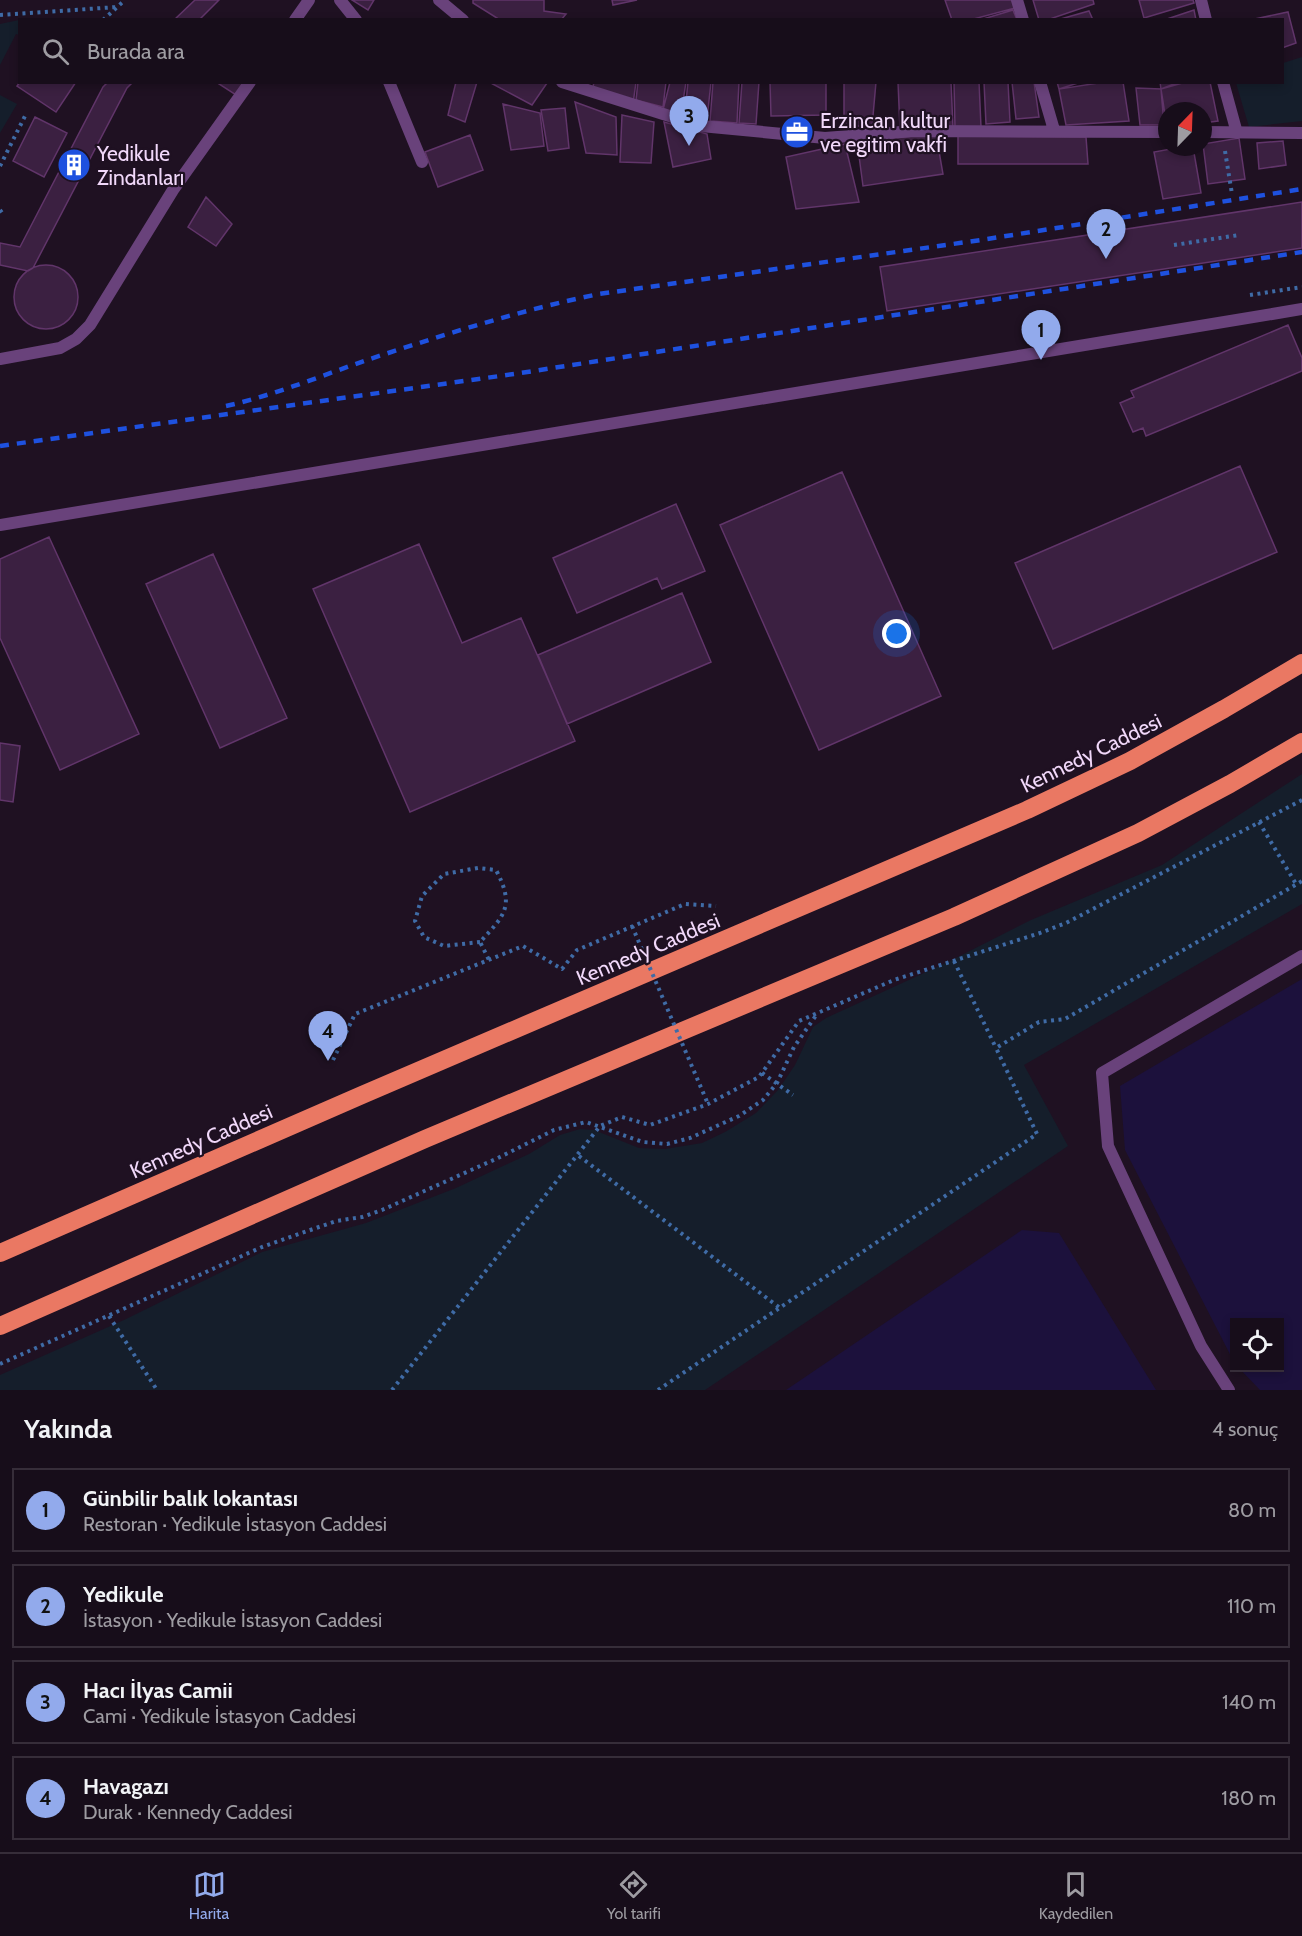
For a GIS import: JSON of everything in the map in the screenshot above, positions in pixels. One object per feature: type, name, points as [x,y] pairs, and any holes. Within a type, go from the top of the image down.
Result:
[{"type":"highway","name":"Kennedy Caddesi","points":[[0,1253],[1027,810],[1130,760],[1302,663]]},
{"type":"highway","points":[[0,1326],[425,1139],[954,917],[1138,833],[1302,742]]},
{"type":"street","points":[[296,18],[309,0]]},
{"type":"street","points":[[340,0],[354,18]]},
{"type":"street","points":[[439,0],[461,18]]},
{"type":"street","points":[[1017,0],[1022,18]]},
{"type":"street","points":[[1201,0],[1206,18]]},
{"type":"street","points":[[0,359],[60,348],[76,339],[90,325],[173,190],[249,84]]},
{"type":"street","points":[[390,84],[422,162]]},
{"type":"street","points":[[568,84],[701,126],[825,138],[914,131],[1158,132]]},
{"type":"street","points":[[1041,84],[1054,130]]},
{"type":"street","points":[[1224,84],[1237,133]]},
{"type":"street","points":[[1212,132],[1302,133]]},
{"type":"street","points":[[0,525],[1302,309]]},
{"type":"street","points":[[1256,769],[1302,749]]},
{"type":"street","points":[[1228,1390],[1201,1346],[1107,1146],[1102,1073],[1302,956]]},
{"type":"path","points":[[105,18],[125,0]]},
{"type":"path","points":[[0,15],[117,7]]},
{"type":"path","points":[[0,166],[26,114]]},
{"type":"path","points":[[1221,133],[1232,194]]},
{"type":"path","points":[[1174,245],[1239,235]]},
{"type":"path","points":[[1250,295],[1302,287]]},
{"type":"path","points":[[393,1390],[579,1156],[600,1126],[622,1117],[650,1125],[708,1104],[759,1077],[800,1021],[894,980],[1066,923],[1302,800]]},
{"type":"path","points":[[1259,822],[1296,884]]},
{"type":"path","points":[[478,868],[496,870],[506,889],[505,911],[480,942],[444,946],[424,937],[415,921],[422,896],[444,874],[478,868]]},
{"type":"path","points":[[996,1048],[1039,1022],[1065,1019],[1302,881]]},
{"type":"path","points":[[333,1060],[356,1014],[523,946],[562,969],[577,950],[685,904],[716,906]]},
{"type":"path","points":[[632,926],[708,1104]]},
{"type":"path","points":[[480,942],[489,960]]},
{"type":"path","points":[[658,1390],[1037,1134],[954,961]]},
{"type":"path","points":[[0,1364],[262,1247],[336,1221],[362,1217],[382,1210],[554,1130],[586,1122],[643,1142],[667,1144],[690,1138],[739,1116],[764,1100],[777,1083],[804,1030],[817,1014]]},
{"type":"path","points":[[762,1073],[793,1095]]},
{"type":"path","points":[[579,1156],[780,1308]]},
{"type":"path","points":[[109,1316],[157,1390]]},
{"type":"shaded area","points":[[18,20],[18,35],[16,34],[0,65],[0,24]]},
{"type":"shaded area","points":[[1302,57],[1302,121],[1249,127],[1236,84],[1284,84],[1284,63]]},
{"type":"shaded area","points":[[0,95],[17,104],[0,133]]},
{"type":"shaded area","points":[[1302,774],[1302,904],[1024,1065],[1068,1146],[705,1390],[0,1390],[0,1375],[124,1320],[262,1252],[366,1223],[456,1188],[529,1154],[560,1135],[580,1129],[594,1130],[639,1148],[665,1149],[702,1143],[756,1113],[778,1090],[795,1065],[813,1027],[826,1018],[948,962],[1031,920],[1162,865]]},
{"type":"shaded area","points":[[1302,979],[1302,1390],[1260,1390],[1243,1372],[1284,1372],[1284,1318],[1230,1318],[1230,1354],[1125,1150],[1120,1086]]},
{"type":"shaded area","points":[[1022,1230],[1059,1233],[1156,1390],[786,1390]]},
{"type":"building","points":[[195,0],[219,0],[201,18],[176,18]]},
{"type":"building","points":[[352,0],[374,0],[368,10]]},
{"type":"building","points":[[473,0],[544,0],[544,11],[566,14],[563,18],[497,18],[473,3]]},
{"type":"building","points":[[612,0],[637,0],[613,5]]},
{"type":"building","points":[[945,0],[1012,0],[1015,8],[978,18],[951,18]]},
{"type":"building","points":[[1033,0],[1093,0],[1094,4],[1053,18],[1038,18]]},
{"type":"building","points":[[1139,0],[1193,0],[1194,3],[1144,18]]},
{"type":"building","points":[[1013,10],[1016,18],[987,18]]},
{"type":"building","points":[[1194,10],[1196,18],[1170,18]]},
{"type":"building","points":[[1089,11],[1092,18],[1064,18]]},
{"type":"building","points":[[1288,12],[1296,43],[1284,47],[1284,18],[1260,18]]},
{"type":"building","points":[[18,84],[75,84],[56,112],[17,86]]},
{"type":"building","name":"Yedikule Zindanları","points":[[106,84],[131,84],[33,268],[28,271],[0,265],[0,243],[20,247]]},
{"type":"building","points":[[219,84],[243,84],[236,95]]},
{"type":"building","points":[[456,84],[476,84],[465,122],[448,115]]},
{"type":"building","points":[[493,84],[546,84],[532,105]]},
{"type":"building","points":[[594,84],[636,84],[633,104],[593,87]]},
{"type":"building","points":[[638,84],[666,84],[663,107],[636,100]]},
{"type":"building","points":[[670,84],[686,84],[681,114],[663,110]]},
{"type":"building","points":[[688,84],[711,84],[707,119],[685,112]]},
{"type":"building","points":[[713,84],[739,84],[737,123],[710,121]]},
{"type":"building","points":[[742,84],[759,84],[756,124],[739,123]]},
{"type":"building","points":[[770,84],[826,84],[826,115],[771,116]]},
{"type":"building","points":[[844,84],[876,84],[872,127],[844,125]]},
{"type":"building","points":[[898,84],[951,84],[953,128],[900,129]]},
{"type":"building","points":[[954,84],[979,84],[981,127],[955,128]]},
{"type":"building","points":[[984,84],[1008,84],[1010,122],[986,124]]},
{"type":"building","points":[[1012,84],[1034,84],[1039,117],[1016,119]]},
{"type":"building","points":[[1058,84],[1075,84],[1059,89]]},
{"type":"building","points":[[1092,84],[1123,84],[1129,121],[1066,125],[1059,89]]},
{"type":"building","points":[[1160,84],[1174,84],[1161,89]]},
{"type":"building","points":[[1179,84],[1210,84],[1218,121],[1212,122],[1212,102],[1163,102],[1161,89]]},
{"type":"building","points":[[1136,88],[1161,89],[1162,102],[1158,102],[1158,125],[1140,125]]},
{"type":"building","points":[[575,102],[616,117],[617,155],[586,153]]},
{"type":"building","points":[[503,104],[540,113],[544,146],[511,150]]},
{"type":"building","points":[[565,108],[569,148],[548,151],[541,110]]},
{"type":"building","points":[[622,115],[654,122],[651,163],[620,162]]},
{"type":"building","points":[[35,117],[67,133],[44,177],[13,161]]},
{"type":"building","points":[[664,122],[707,134],[711,159],[673,167]]},
{"type":"building","points":[[936,134],[943,174],[863,186],[857,141]]},
{"type":"building","points":[[470,135],[483,170],[438,187],[425,152]]},
{"type":"building","points":[[958,136],[1086,137],[1088,164],[958,164]]},
{"type":"building","points":[[1239,138],[1245,179],[1208,184],[1204,156],[1212,156],[1212,142]]},
{"type":"building","points":[[1283,141],[1286,165],[1259,169],[1257,143]]},
{"type":"building","points":[[845,144],[859,202],[796,209],[786,157]]},
{"type":"building","points":[[1158,151],[1158,156],[1195,156],[1201,193],[1163,199],[1154,152]]},
{"type":"building","points":[[206,197],[232,224],[216,246],[188,227]]},
{"type":"building","points":[[1302,202],[1302,248],[887,311],[880,267]]},
{"type":"building","points":[[46,265],[69,274],[78,297],[69,320],[46,329],[23,320],[14,297],[23,274]]},
{"type":"building","points":[[1288,325],[1302,358],[1302,371],[1146,436],[1143,428],[1133,432],[1120,403],[1134,397],[1131,391]]},
{"type":"building","points":[[1240,466],[1277,552],[1053,649],[1015,563]]},
{"type":"building","points":[[842,472],[941,696],[819,750],[720,525]]},
{"type":"building","points":[[676,504],[705,571],[662,589],[657,578],[577,613],[553,558]]},
{"type":"building","points":[[49,537],[139,734],[60,770],[0,638],[0,559]]},
{"type":"building","points":[[419,544],[462,643],[521,618],[575,741],[410,812],[313,589]]},
{"type":"building","points":[[213,554],[287,718],[220,748],[146,584]]},
{"type":"building","points":[[682,593],[711,662],[567,724],[538,655]]},
{"type":"building","points":[[0,743],[20,746],[13,802],[0,800]]},
{"type":"railway","points":[[226,406],[281,391],[455,332],[541,307],[599,294],[981,240],[1302,189]]},
{"type":"railway","points":[[0,446],[514,374],[1302,252]]},
{"type":"place","name":"Erzincan kultur ve egitim vakfi","points":[[797,132]]},
{"type":"place","name":"Hacı İlyas Camii","points":[[689,146]]},
{"type":"place","name":"Yedikule Zindanları","points":[[74,165]]},
{"type":"place","name":"Yedikule","points":[[1106,259]]},
{"type":"place","name":"Günbilir balık lokantası","points":[[1041,360]]},
{"type":"place","name":"Havagazı","points":[[328,1061]]}]
